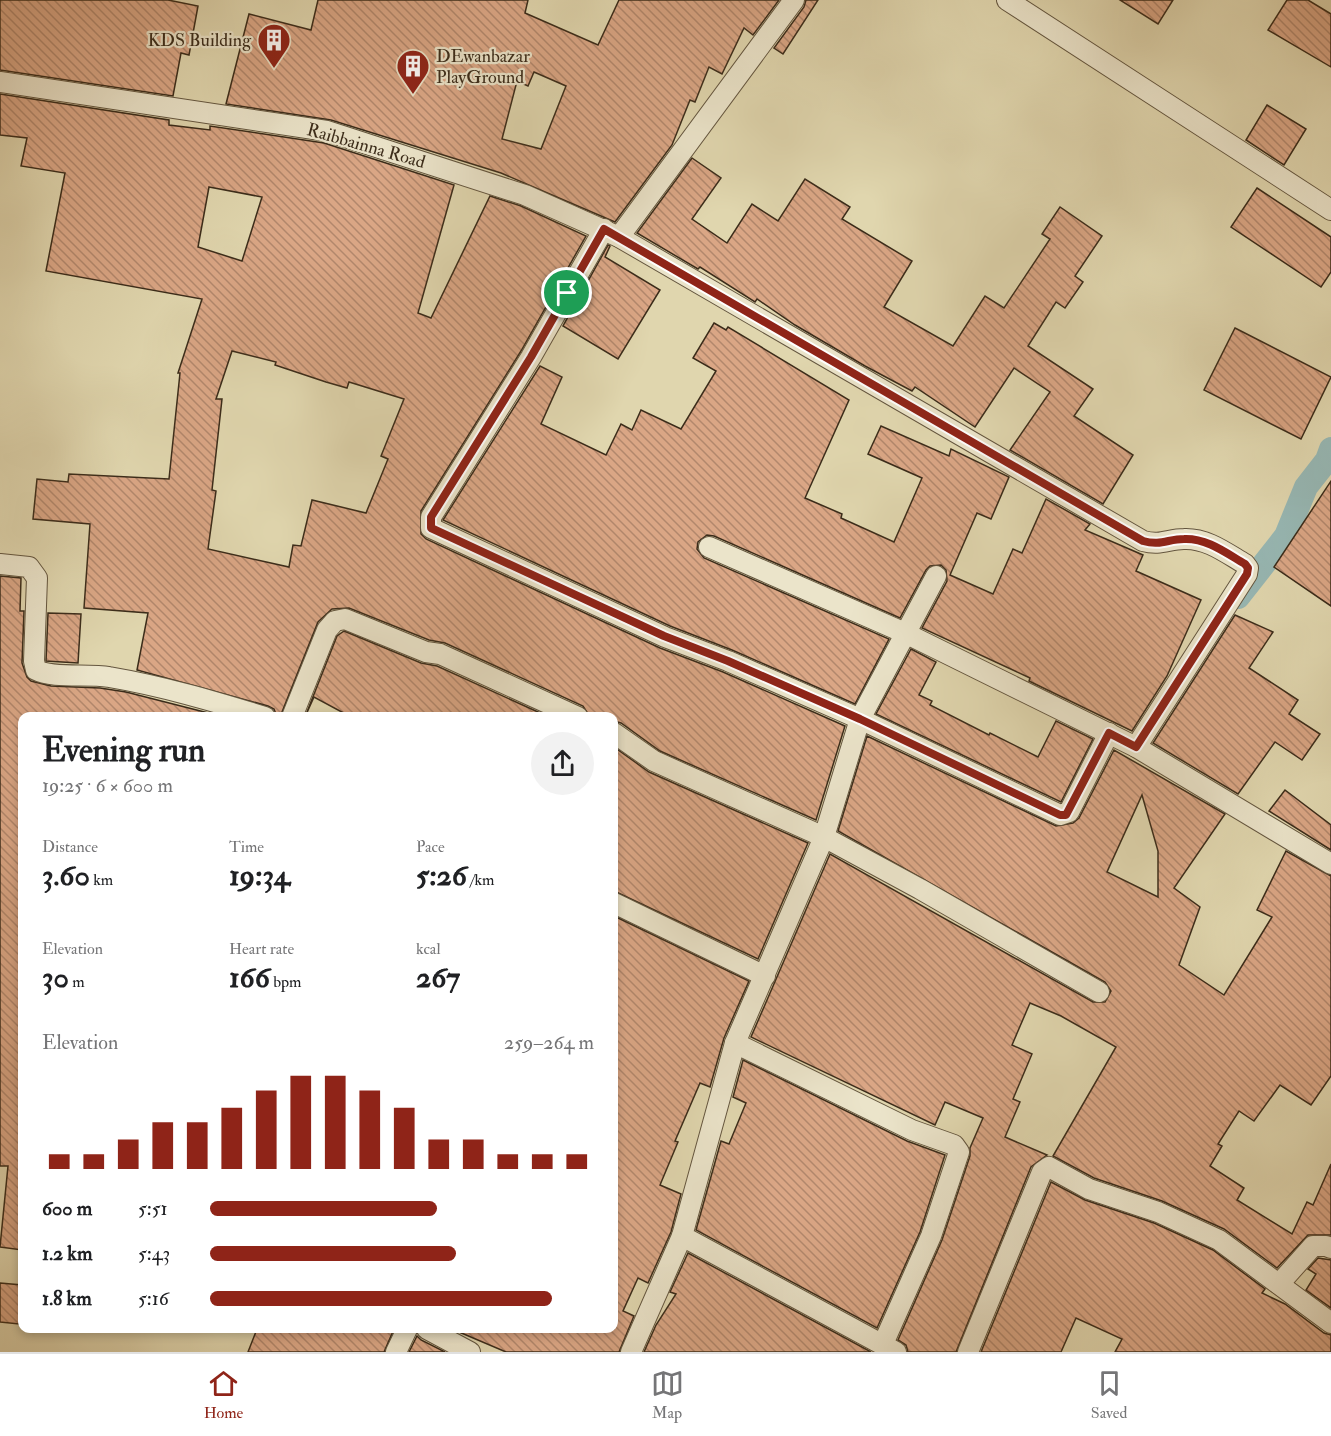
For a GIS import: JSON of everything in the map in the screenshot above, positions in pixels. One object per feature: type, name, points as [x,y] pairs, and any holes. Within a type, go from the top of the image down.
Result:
[{"type":"street","points":[[794,0],[611,233],[431,517],[431,528],[664,636],[728,661],[860,719],[1060,815],[1066,815],[1109,733]]},
{"type":"street","points":[[1007,0],[1331,210]]},
{"type":"street","name":"Raibbainna Road","points":[[0,81],[327,131],[525,195],[611,233],[1143,541],[1153,543],[1187,538],[1203,541],[1245,564],[1248,568],[1247,574],[1136,747]]},
{"type":"street","points":[[709,547],[905,633],[1109,733],[1331,864]]},
{"type":"street","points":[[0,564],[29,567],[37,578],[34,661],[36,670],[46,673],[106,676],[163,687],[248,712]]},
{"type":"street","points":[[631,1352],[682,1236],[735,1044],[824,837],[860,719],[936,576]]},
{"type":"street","points":[[294,712],[327,630],[335,621],[345,619],[426,652],[450,658],[567,712]]},
{"type":"street","points":[[618,736],[654,761],[824,837],[920,889],[1099,992]]},
{"type":"street","points":[[618,905],[765,976]]},
{"type":"street","points":[[682,1236],[890,1348],[959,1152],[954,1145],[912,1130],[735,1044]]},
{"type":"street","points":[[968,1352],[1042,1172],[1049,1167],[1089,1189],[1158,1212],[1219,1240],[1331,1323]]},
{"type":"street","points":[[1279,1284],[1313,1246],[1331,1248]]},
{"type":"street","points":[[396,1352],[405,1333]]},
{"type":"street","points":[[434,1333],[470,1352]]},
{"type":"building","points":[[0,0],[168,0],[198,6],[189,55],[181,53],[173,96],[0,70]]},
{"type":"building","points":[[318,0],[528,0],[525,13],[598,45],[619,0],[779,0],[753,35],[744,28],[722,74],[709,67],[695,102],[690,100],[672,145],[615,222],[501,173],[331,120],[226,104],[249,14],[311,30]],"holes":[[[534,72],[566,86],[541,149],[502,139],[517,81],[528,86]]]},
{"type":"building","points":[[806,0],[818,0],[783,54],[774,48],[804,7]]},
{"type":"building","points":[[1120,0],[1173,0],[1158,24]]},
{"type":"building","points":[[1287,0],[1308,0],[1331,14],[1331,67],[1268,30]]},
{"type":"building","points":[[0,94],[169,120],[169,125],[210,130],[210,126],[324,143],[454,185],[418,313],[431,318],[490,196],[521,206],[586,236],[521,351],[421,511],[421,534],[426,539],[660,648],[723,672],[845,726],[816,820],[660,751],[618,722],[618,712],[587,712],[583,706],[445,643],[429,640],[349,608],[332,609],[318,622],[282,712],[275,712],[268,706],[137,670],[148,613],[84,608],[90,524],[33,519],[37,479],[68,482],[69,474],[169,479],[180,373],[178,373],[202,299],[46,271],[65,173],[21,166],[27,138],[0,135]],"holes":[[[209,187],[262,197],[242,261],[198,247]],[[232,351],[276,362],[275,365],[326,382],[347,388],[349,382],[404,399],[381,456],[388,459],[366,513],[312,500],[301,546],[293,545],[289,567],[208,549],[216,491],[212,490],[222,399],[216,399]]]},
{"type":"building","points":[[1267,105],[1306,129],[1284,165],[1246,140]]},
{"type":"building","points":[[692,158],[721,178],[692,219],[727,243],[752,204],[778,221],[805,179],[850,207],[842,219],[912,261],[884,307],[953,346],[985,296],[1004,308],[1050,239],[1042,234],[1060,207],[1102,236],[1075,276],[1083,282],[1065,308],[1056,302],[1028,346],[1093,389],[1074,416],[1133,455],[1103,504],[1010,450],[1050,392],[1014,368],[975,427],[915,387],[912,391],[865,366],[795,325],[757,299],[755,302],[700,267],[698,269],[637,233]]},
{"type":"building","points":[[1257,188],[1331,237],[1331,272],[1321,287],[1231,227]]},
{"type":"building","points":[[608,245],[610,246],[605,257],[660,290],[618,359],[563,326]]},
{"type":"building","points":[[714,323],[726,330],[728,327],[849,400],[805,498],[842,514],[841,518],[894,542],[922,478],[868,454],[881,426],[949,456],[951,449],[1009,477],[991,519],[977,513],[950,575],[993,594],[1013,549],[1022,553],[1046,499],[1090,524],[1085,530],[1143,555],[1136,571],[1201,600],[1167,676],[1132,731],[1029,681],[1030,678],[922,628],[947,581],[946,570],[941,565],[930,566],[926,570],[900,618],[714,536],[707,535],[698,542],[697,549],[704,558],[889,639],[855,704],[732,650],[670,626],[443,520],[540,366],[562,377],[541,424],[606,455],[621,424],[632,430],[641,410],[681,429],[716,371],[693,358]]},
{"type":"building","points":[[1235,328],[1331,377],[1301,439],[1204,390]]},
{"type":"building","points":[[1331,481],[1331,606],[1274,567]]},
{"type":"building","points":[[0,576],[21,578],[20,611],[24,611],[22,663],[31,681],[51,686],[100,688],[126,692],[204,712],[18,712],[18,1249],[0,1247],[8,1166],[0,1166]]},
{"type":"building","points":[[48,613],[81,614],[78,663],[46,661]]},
{"type":"building","points":[[1235,615],[1273,632],[1249,668],[1298,700],[1289,714],[1320,734],[1302,760],[1275,742],[1238,794],[1153,743]]},
{"type":"building","points":[[344,631],[421,663],[437,666],[538,712],[342,712],[314,697],[307,712],[337,636]]},
{"type":"building","points":[[911,649],[936,662],[919,695],[932,701],[930,705],[989,735],[990,733],[1038,757],[1056,721],[1093,739],[1061,802],[876,714]]},
{"type":"building","points":[[867,736],[1056,826],[1073,823],[1079,818],[1114,750],[1225,814],[1174,888],[1200,907],[1179,965],[1224,995],[1272,917],[1257,910],[1286,851],[1331,876],[1331,1076],[1311,1105],[1280,1085],[1254,1121],[1239,1111],[1218,1144],[1222,1146],[1210,1166],[1244,1188],[1237,1200],[1292,1234],[1307,1202],[1313,1205],[1331,1164],[1331,1235],[1308,1235],[1277,1268],[1224,1229],[1162,1201],[1094,1178],[1053,1156],[1116,1047],[1061,1016],[1030,1003],[1012,1045],[1032,1054],[1013,1099],[1020,1102],[1005,1137],[1047,1155],[1031,1167],[956,1352],[908,1352],[906,1345],[898,1340],[942,1240],[970,1156],[970,1148],[983,1118],[945,1102],[935,1125],[751,1037],[830,854],[1093,1002],[1105,1002],[1111,991],[1105,982],[838,831]],"holes":[[[1142,795],[1158,851],[1158,897],[1107,872]]]},
{"type":"building","points":[[618,750],[649,772],[808,843],[758,959],[618,893]]},
{"type":"building","points":[[1285,790],[1331,825],[1331,850],[1269,811]]},
{"type":"building","points":[[618,918],[749,981],[724,1038],[710,1087],[700,1083],[675,1141],[678,1142],[660,1185],[681,1194],[671,1232],[648,1283],[638,1278],[623,1311],[634,1316],[619,1352],[506,1352],[461,1333],[618,1333]]},
{"type":"building","points":[[743,1060],[907,1141],[945,1155],[920,1232],[877,1328],[696,1230],[721,1141],[729,1144],[746,1103],[733,1097]]},
{"type":"building","points":[[1051,1182],[1085,1200],[1154,1223],[1213,1250],[1265,1289],[1262,1293],[1285,1304],[1324,1333],[1331,1335],[1331,1352],[1115,1352],[1122,1339],[1076,1318],[1061,1352],[981,1352]]},
{"type":"building","points":[[688,1253],[871,1352],[644,1352],[656,1325],[676,1294],[670,1292]]},
{"type":"building","points":[[1318,1258],[1331,1260],[1331,1308],[1306,1290],[1316,1274],[1308,1269]]},
{"type":"building","points":[[0,1283],[18,1285],[18,1324],[0,1322]]},
{"type":"building","points":[[255,1333],[392,1333],[384,1352],[248,1352]]},
{"type":"building","points":[[417,1336],[421,1340],[445,1352],[409,1352]]},
{"type":"waterway","points":[[1238,597],[1286,536],[1306,487],[1327,460],[1331,449]]},
{"type":"place","name":"KDS Building","points":[[274,69]]},
{"type":"place","name":"DEwanbazar PlayGround","points":[[413,95]]},
{"type":"route","points":[[604,229],[1143,541],[1166,543],[1175,539],[1187,538],[1203,541],[1245,564],[1248,568],[1247,574],[1136,747],[1109,733],[1069,812],[1066,815],[1060,815],[860,719],[728,661],[664,636],[431,528],[429,523],[431,517],[531,357],[567,293],[604,229]]}]
